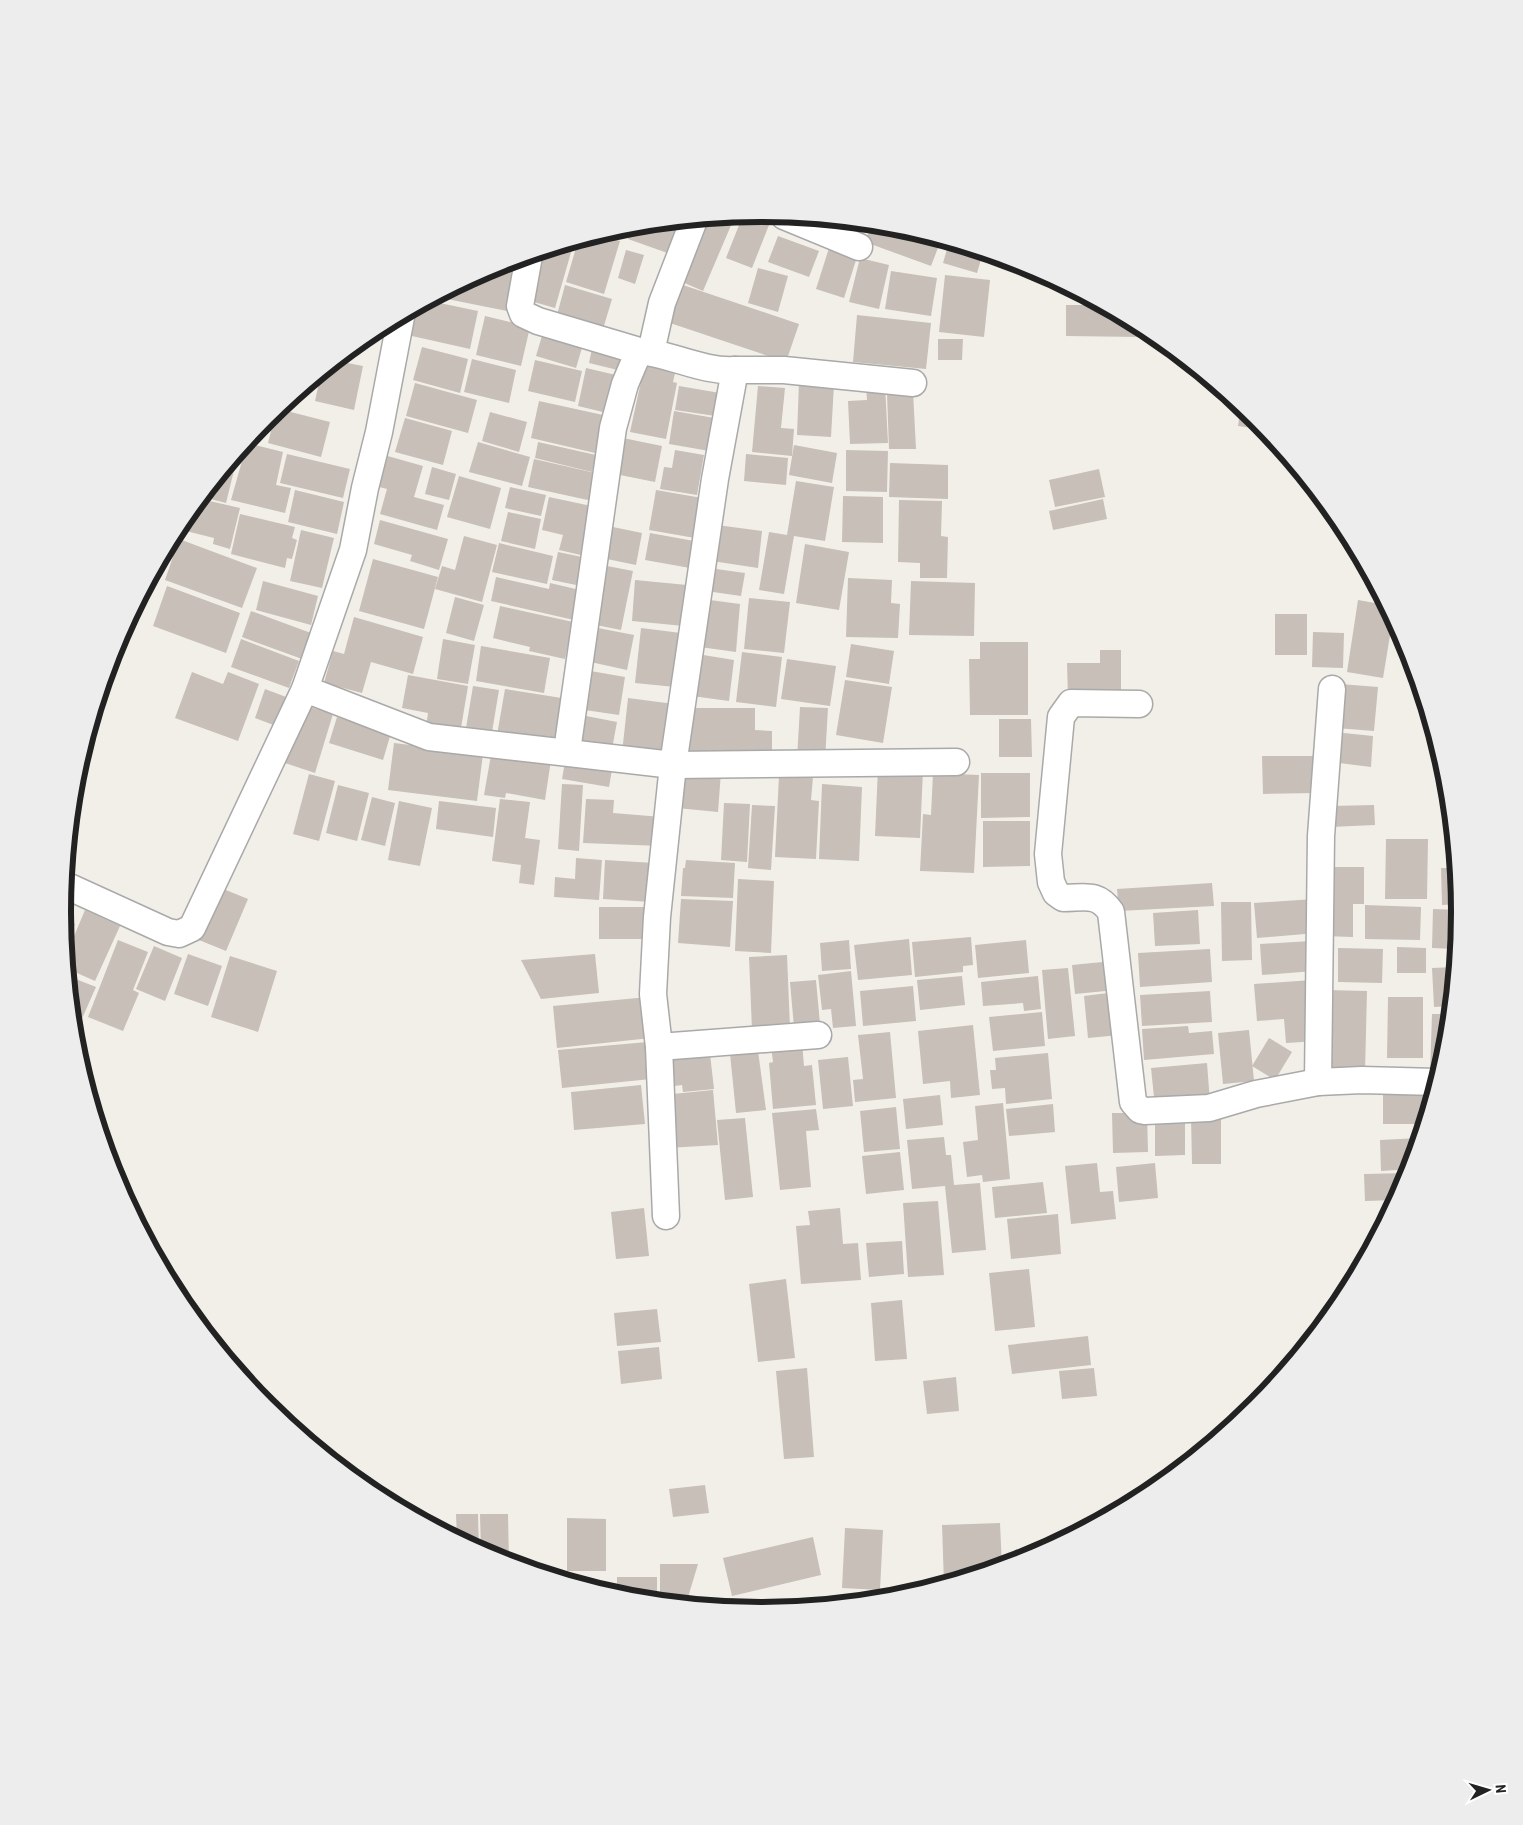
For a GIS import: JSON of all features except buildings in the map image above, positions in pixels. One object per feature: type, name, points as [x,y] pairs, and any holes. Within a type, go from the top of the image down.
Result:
[{"type":"street","points":[[803,224],[859,247]]},
{"type":"street","points":[[567,751],[613,428],[625,384],[645,352],[692,226]]},
{"type":"street","points":[[528,264],[520,306],[523,314],[538,321],[703,368],[784,370],[913,383]]},
{"type":"street","points":[[72,888],[168,932],[180,934],[192,928],[305,689],[353,550],[365,488],[380,432],[399,325]]},
{"type":"street","points":[[666,1216],[659,1048],[653,994],[656,926],[673,765],[715,479],[735,370]]},
{"type":"street","points":[[305,689],[429,737],[567,751],[673,765],[956,762]]},
{"type":"street","points":[[1318,1082],[1321,836],[1332,689]]},
{"type":"street","points":[[1140,704],[1071,703],[1061,717],[1048,854],[1051,882],[1056,893],[1063,898],[1093,898],[1103,901],[1111,912],[1133,1102],[1140,1110],[1145,1111],[1209,1108],[1256,1094],[1318,1082],[1362,1080],[1430,1082]]},
{"type":"street","points":[[659,1048],[818,1035]]}]
